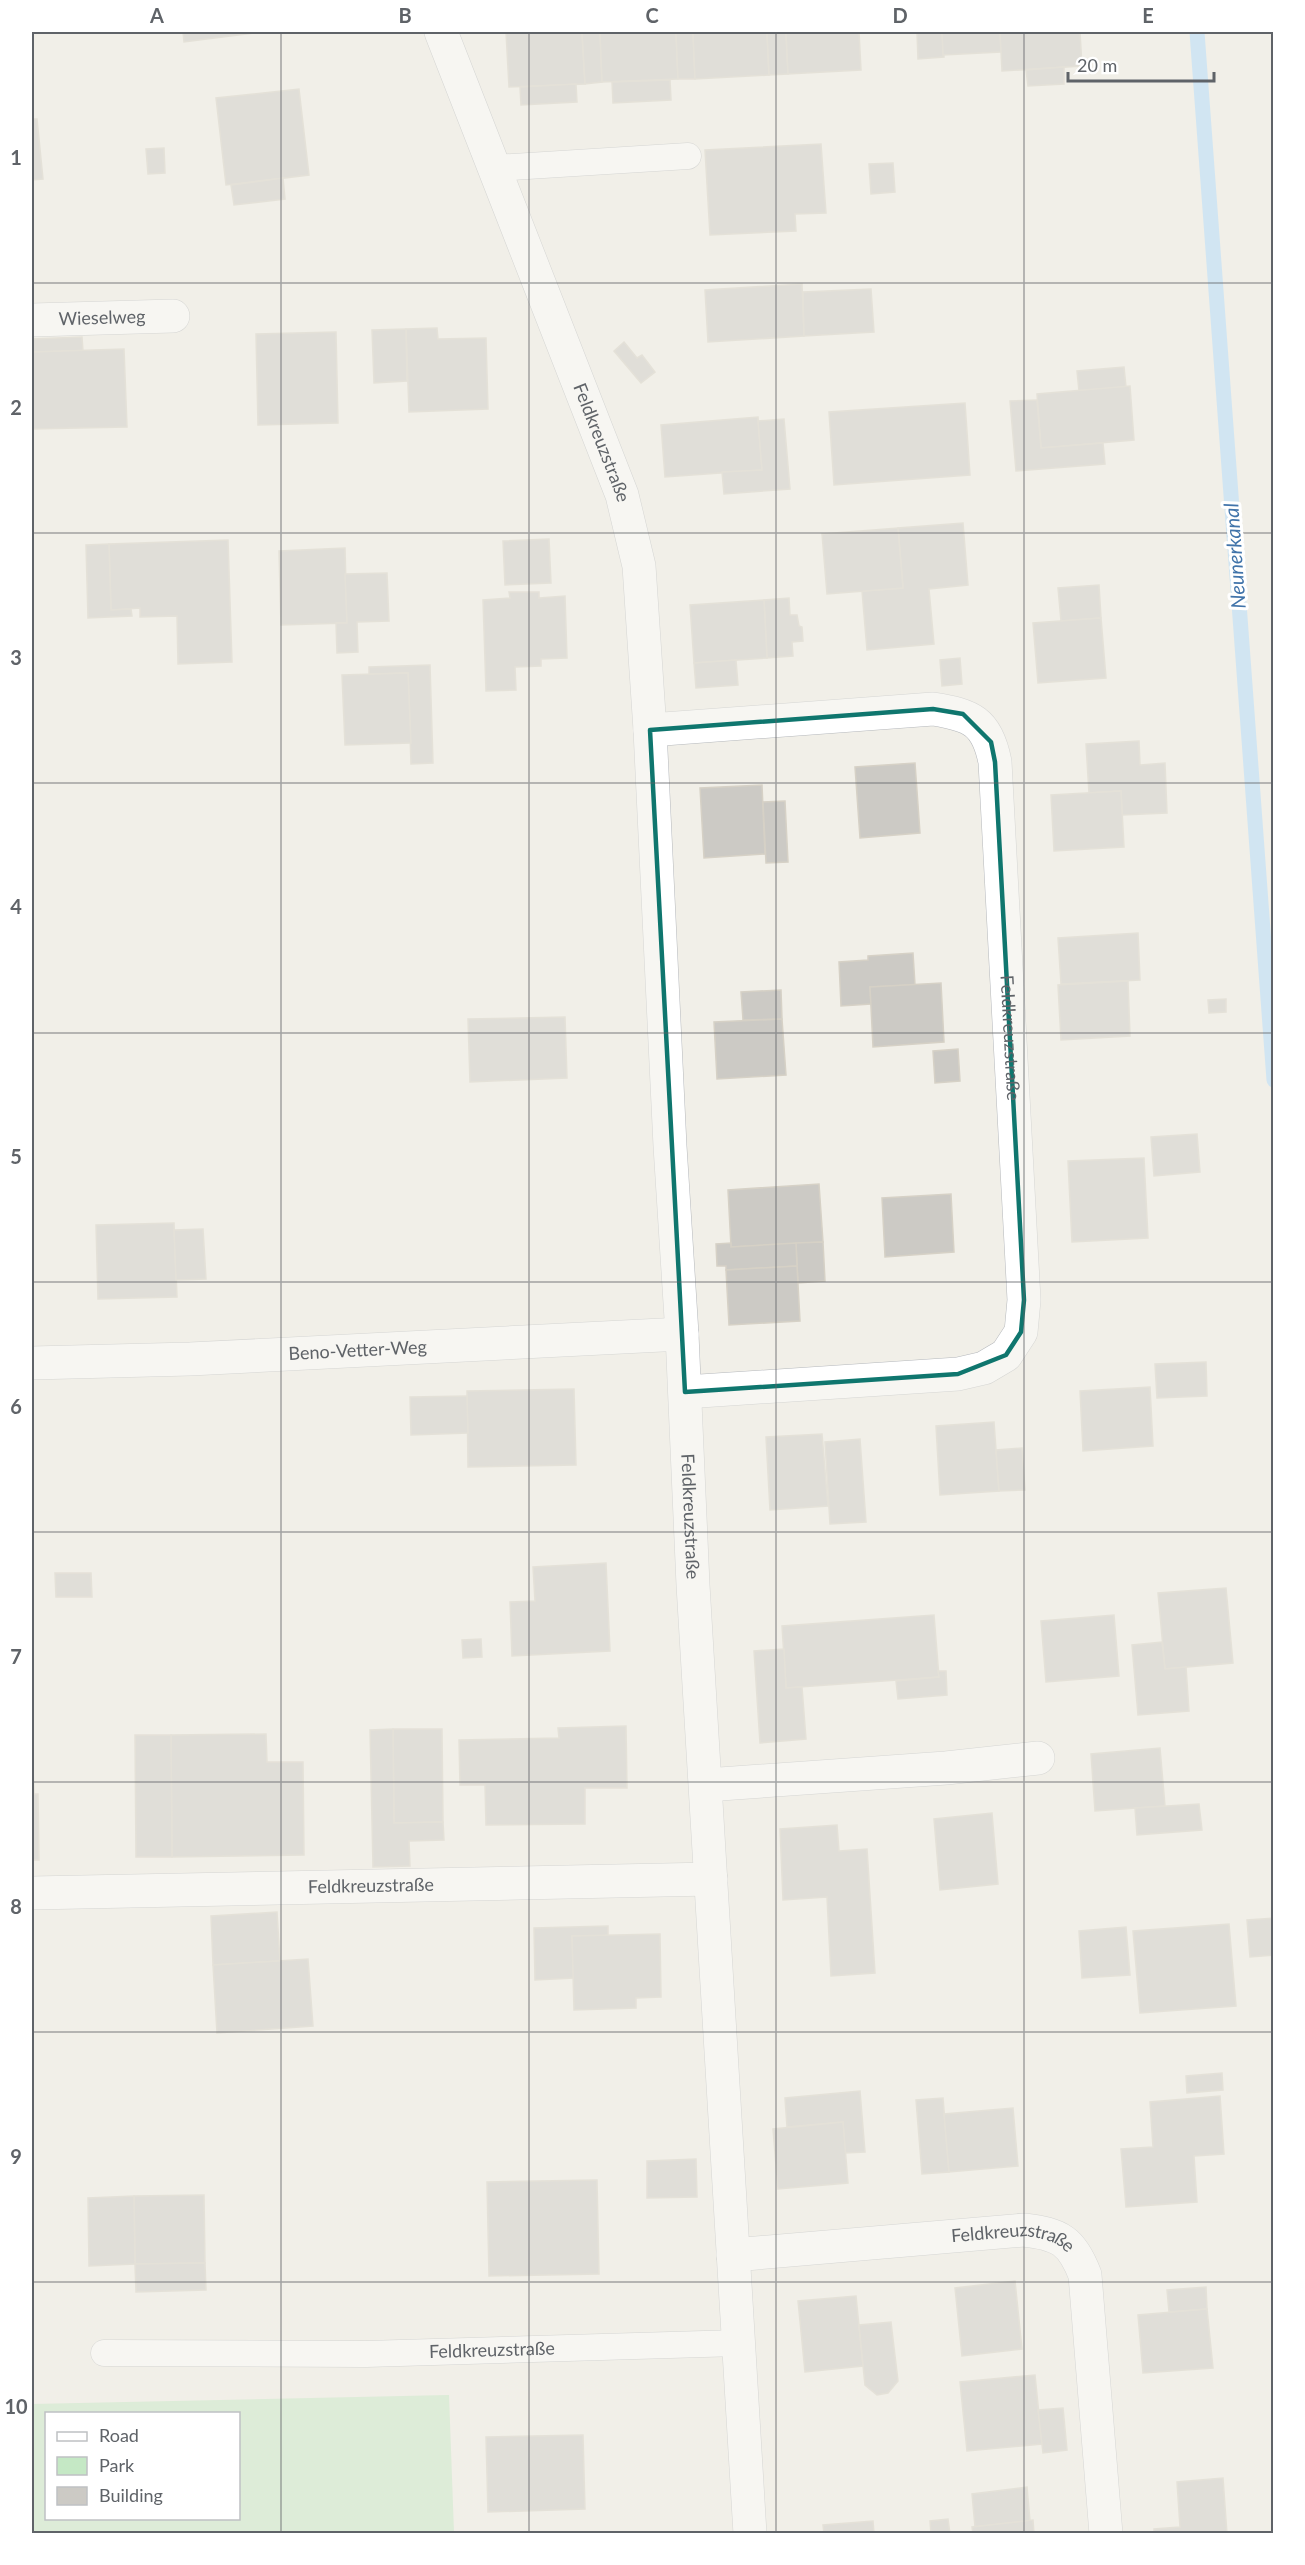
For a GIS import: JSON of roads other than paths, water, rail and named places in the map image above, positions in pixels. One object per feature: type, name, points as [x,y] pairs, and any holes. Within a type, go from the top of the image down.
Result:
[{"type":"street","name":"Feldkreuzstraße","points":[[441,32],[628,516],[639,566],[650,730],[669,1146],[682,1334],[711,1879],[750,2534]]},
{"type":"street","name":"Wieselweg","points":[[32,320],[173,316]]},
{"type":"street","name":"Feldkreuzstraße","points":[[650,730],[933,709],[963,714],[981,727],[991,742],[995,762],[1018,1175],[1024,1300],[1021,1332],[1006,1355],[984,1368],[958,1374],[685,1392]]},
{"type":"street","name":"Beno-Vetter-Weg","points":[[32,1363],[190,1359],[682,1334]]},
{"type":"street","points":[[706,1785],[946,1768],[1038,1758]]},
{"type":"street","name":"Feldkreuzstraße","points":[[32,1893],[711,1879]]},
{"type":"street","name":"Feldkreuzstraße","points":[[733,2255],[1024,2230],[1047,2232],[1066,2242],[1077,2255],[1085,2275],[1106,2534]]},
{"type":"lane","points":[[495,168],[688,156]]},
{"type":"lane","name":"Feldkreuzstraße","points":[[104,2353],[366,2354],[738,2343]]},
{"type":"waterway","name":"Neunerkanal","points":[[1197,32],[1274,1080]]}]
